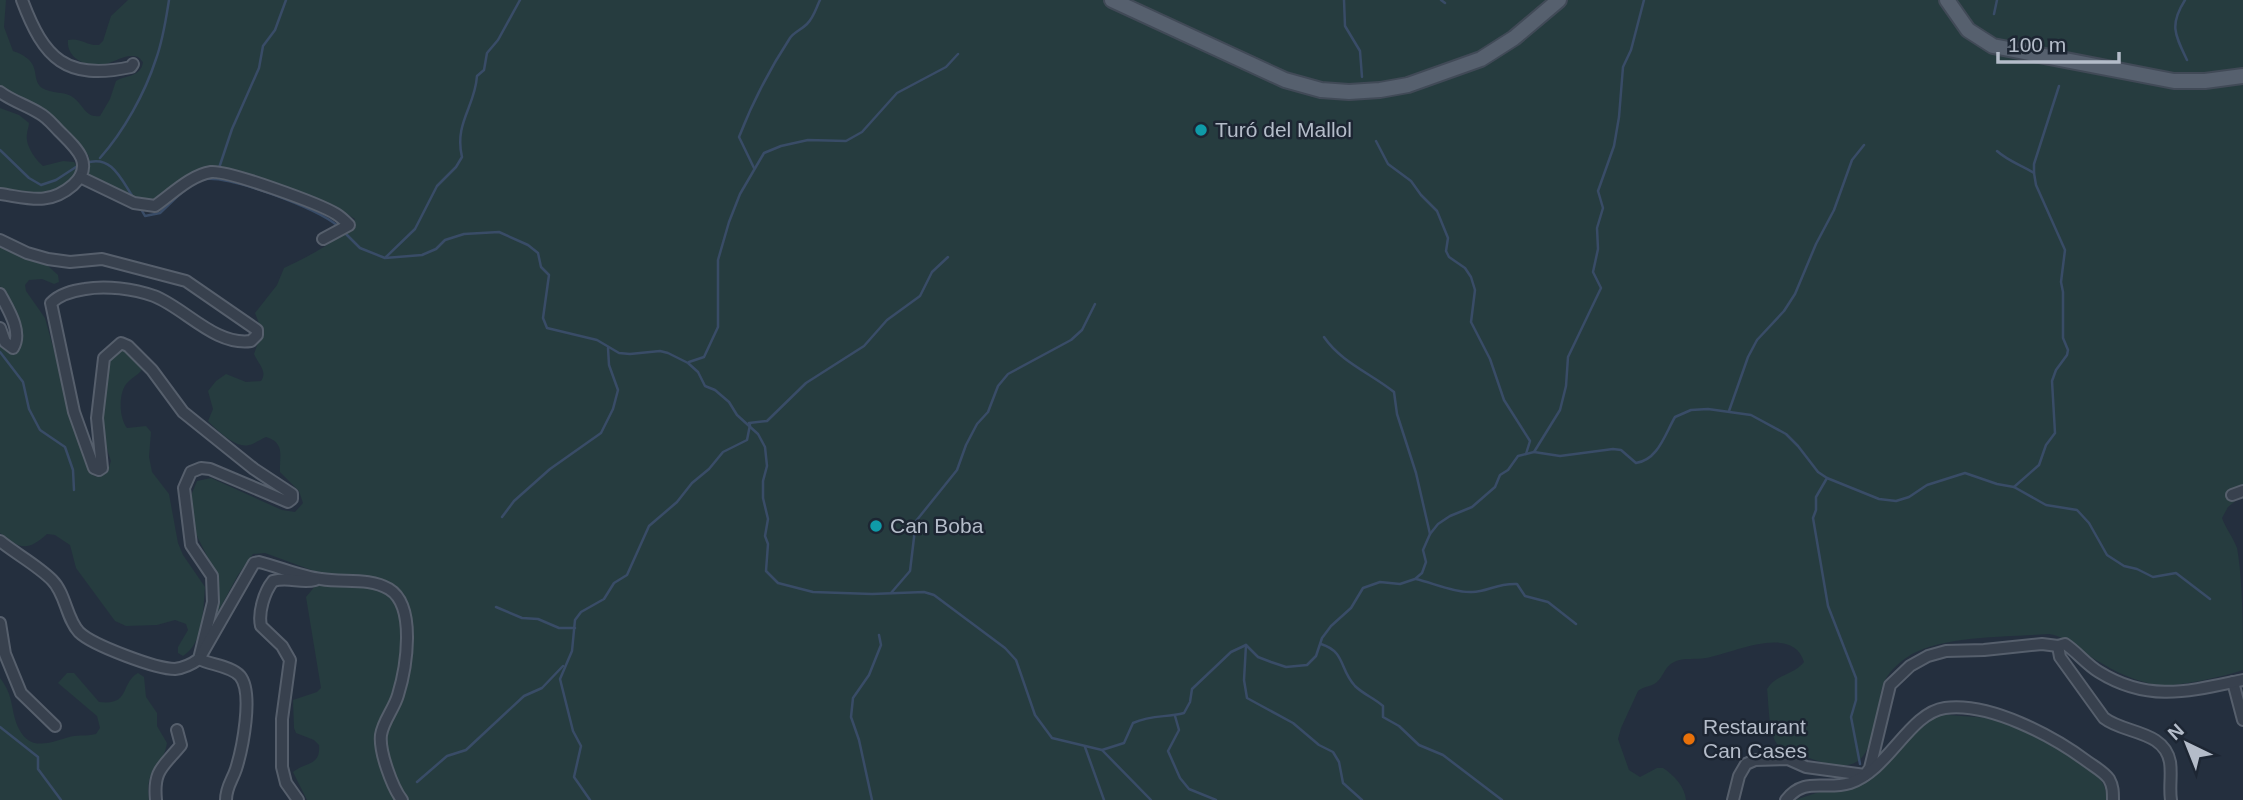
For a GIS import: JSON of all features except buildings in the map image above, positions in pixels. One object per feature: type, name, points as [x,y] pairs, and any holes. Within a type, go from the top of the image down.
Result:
[{"type":"main road","points":[[1112,0],[1285,79],[1321,90],[1360,92],[1415,83],[1489,55],[1559,0]]},
{"type":"main road","points":[[1947,0],[1968,30],[1993,46],[2174,81],[2205,81],[2243,76]]},
{"type":"street","points":[[22,0],[33,29],[56,60],[90,71],[103,72],[131,67],[133,64]]},
{"type":"street","points":[[0,92],[18,104],[41,113],[82,156],[83,167],[80,177],[62,192],[40,200],[0,194]]},
{"type":"street","points":[[80,177],[134,203],[155,206],[198,176],[214,172],[235,175],[308,201],[336,214],[349,225],[323,239]]},
{"type":"street","points":[[0,240],[27,253],[48,259],[70,262],[102,259],[186,281],[257,330],[257,335],[251,341],[238,341],[219,334],[154,296],[104,287],[66,293],[56,297],[51,303],[74,412],[94,468],[102,468],[97,418],[104,359],[121,343],[128,345],[152,370],[183,412],[247,463],[292,494],[292,499],[288,502],[211,469],[201,468],[191,472],[184,488],[191,545],[212,576],[213,603],[200,659]]},
{"type":"street","points":[[0,294],[14,322],[16,341],[13,348],[5,342],[0,328]]},
{"type":"street","points":[[0,541],[54,582],[64,598],[75,627],[88,639],[163,667],[182,667],[200,659],[254,563],[259,562],[318,579],[367,582],[389,588],[401,602],[407,626],[398,696],[383,729],[381,744],[396,792],[402,800]]},
{"type":"street","points":[[298,800],[286,783],[282,767],[282,719],[290,660],[285,649],[261,626],[260,616],[266,594],[274,582],[287,578],[306,582],[318,579]]},
{"type":"street","points":[[0,623],[5,654],[21,693],[55,726]]},
{"type":"street","points":[[1864,775],[1870,768],[1890,685],[1910,666],[1945,650],[2068,645],[2097,671],[2123,684],[2151,692],[2176,692],[2238,681],[2243,720]]},
{"type":"street","points":[[2058,646],[2060,657],[2104,718],[2113,724],[2150,737],[2165,750],[2170,762],[2171,800]]},
{"type":"street","points":[[200,659],[239,675],[245,685],[246,724],[236,770],[226,789],[226,800]]},
{"type":"street","points":[[1786,800],[1793,791],[1805,786],[1839,786],[1854,782],[1885,760],[1924,716],[1933,710],[1959,707],[2006,718],[2075,752],[2105,775],[2113,790],[2113,800]]},
{"type":"street","points":[[156,800],[156,774],[181,745],[177,730]]},
{"type":"street","points":[[1733,800],[1739,776],[1746,764],[1755,760],[1788,759],[1806,767],[1864,775]]},
{"type":"green space","points":[[0,0],[6,0],[4,27],[13,51],[23,55],[33,65],[38,84],[46,90],[71,96],[88,113],[100,116],[116,81],[136,73],[143,62],[130,56],[104,64],[88,64],[73,56],[68,40],[99,45],[103,41],[111,16],[128,0],[2243,0],[2243,495],[2228,507],[2222,518],[2237,548],[2239,561],[2243,670],[2187,683],[2157,685],[2118,672],[2068,641],[2049,634],[1943,643],[1912,654],[1890,672],[1883,686],[1866,751],[1860,760],[1839,765],[1824,763],[1784,749],[1775,741],[1767,689],[1775,680],[1804,662],[1798,650],[1788,644],[1760,644],[1706,658],[1678,660],[1668,666],[1655,684],[1638,691],[1618,739],[1629,770],[1640,777],[1657,768],[1663,768],[1684,790],[1686,800],[307,800],[293,772],[315,760],[319,745],[314,740],[296,733],[293,700],[317,692],[321,688],[306,597],[316,585],[314,571],[265,553],[253,554],[238,575],[213,621],[214,570],[194,530],[190,498],[197,481],[211,478],[282,510],[295,512],[303,503],[299,491],[280,472],[280,451],[276,443],[266,437],[249,445],[238,444],[208,421],[213,409],[208,391],[226,374],[246,382],[261,381],[263,371],[254,354],[262,331],[255,313],[277,285],[284,268],[333,241],[355,219],[270,186],[208,169],[192,173],[154,202],[136,201],[87,178],[89,156],[67,133],[0,87]]},
{"type":"green space","points":[[0,108],[19,115],[29,123],[29,147],[43,166],[63,161],[74,162],[78,168],[72,179],[64,186],[44,192],[0,187]]},
{"type":"green space","points":[[0,247],[48,266],[58,275],[59,282],[54,284],[42,279],[29,280],[25,285],[26,291],[45,318],[84,460],[94,476],[100,477],[111,461],[103,437],[101,411],[108,359],[118,350],[124,349],[144,366],[124,387],[121,399],[122,418],[127,428],[146,426],[151,432],[149,457],[152,472],[169,494],[178,543],[183,555],[205,587],[199,634],[190,650],[183,656],[178,653],[178,647],[188,630],[186,624],[175,620],[157,625],[126,626],[115,621],[76,568],[70,545],[55,535],[47,534],[34,544],[23,546],[0,533],[0,345],[11,354],[17,352],[22,334],[17,318],[0,286]]},
{"type":"green space","points":[[67,673],[74,673],[99,702],[116,701],[124,693],[132,677],[138,673],[144,677],[146,697],[157,713],[157,726],[167,743],[165,752],[149,780],[149,800],[0,800],[0,678],[8,691],[16,722],[24,737],[37,743],[45,743],[96,734],[100,728],[97,716],[58,683]]},
{"type":"green space","points":[[1938,714],[1993,719],[2032,734],[2097,776],[2104,787],[2106,800],[1795,800],[1880,772],[1912,736]]},
{"type":"waterway","points":[[100,158],[125,124],[146,85],[161,44],[169,0]]},
{"type":"waterway","points":[[219,168],[232,129],[259,68],[263,46],[275,30],[286,0]]},
{"type":"waterway","points":[[386,257],[415,229],[437,186],[462,157],[461,134],[477,76],[484,70],[487,53],[498,40],[520,0]]},
{"type":"waterway","points":[[754,168],[739,137],[775,62],[792,36],[809,21],[820,0]]},
{"type":"waterway","points":[[1344,0],[1345,26],[1360,51],[1362,77]]},
{"type":"waterway","points":[[1441,0],[1445,3]]},
{"type":"waterway","points":[[1246,645],[1258,657],[1286,667],[1307,665],[1316,656],[1322,638],[1351,608],[1363,588],[1380,582],[1400,584],[1415,579],[1422,573],[1426,562],[1423,550],[1438,524],[1472,507],[1495,487],[1500,475],[1508,470],[1518,456],[1534,452],[1560,410],[1566,386],[1568,357],[1601,288],[1593,272],[1598,249],[1597,228],[1603,208],[1598,191],[1614,146],[1623,67],[1631,50],[1644,0]]},
{"type":"waterway","points":[[1994,14],[1997,0]]},
{"type":"waterway","points":[[2185,0],[2175,23],[2179,44],[2187,60]]},
{"type":"waterway","points":[[689,362],[704,357],[718,327],[718,260],[740,194],[764,153],[808,140],[846,141],[862,132],[897,93],[946,67],[958,54]]},
{"type":"waterway","points":[[2034,173],[2034,164],[2059,86]]},
{"type":"waterway","points":[[1376,141],[1388,164],[1411,181],[1437,211],[1448,238],[1446,251],[1449,257],[1465,268],[1471,277],[1475,290],[1471,322],[1490,359],[1504,400],[1530,441],[1526,454]]},
{"type":"waterway","points":[[1729,411],[1748,357],[1757,340],[1784,311],[1795,294],[1834,210],[1852,160],[1864,145]]},
{"type":"waterway","points":[[0,150],[29,178],[41,185],[56,180],[79,165]]},
{"type":"waterway","points":[[1997,151],[2034,173],[2036,185],[2065,250],[2061,282],[2063,338],[2068,350],[2052,381],[2055,433],[2046,445],[2039,465],[2014,487]]},
{"type":"waterway","points":[[86,163],[95,161],[109,165],[133,197]]},
{"type":"waterway","points":[[205,179],[218,179],[273,195],[312,211],[338,226]]},
{"type":"waterway","points":[[141,209],[145,216],[160,213],[184,190]]},
{"type":"waterway","points":[[343,231],[360,248],[385,258],[422,255],[436,249],[445,240],[464,234],[499,232],[528,245],[538,253],[541,267],[549,275],[543,318],[547,328],[597,340],[619,353],[660,351],[688,363],[698,372],[705,386],[715,390],[729,402],[737,415],[758,434],[765,447],[767,466],[763,481],[763,498],[768,519],[765,536],[768,544],[766,571],[778,583],[813,592],[924,592],[934,595],[1005,648],[1016,660],[1035,715],[1052,738],[1102,750],[1124,743],[1133,723],[1147,718],[1184,713],[1190,702],[1192,689],[1231,652],[1246,645]]},
{"type":"waterway","points":[[749,423],[767,421],[806,383],[864,346],[887,320],[920,296],[932,272],[948,257]]},
{"type":"waterway","points":[[891,593],[910,571],[916,521],[957,470],[966,445],[977,424],[988,412],[998,386],[1008,374],[1071,340],[1082,330],[1095,304]]},
{"type":"waterway","points":[[1324,337],[1347,360],[1394,392],[1397,414],[1416,473],[1430,534]]},
{"type":"waterway","points":[[502,517],[514,501],[550,469],[601,433],[613,409],[618,390],[609,365],[608,348]]},
{"type":"waterway","points":[[0,352],[23,382],[29,409],[40,430],[65,447],[73,470],[74,490]]},
{"type":"waterway","points":[[1534,452],[1560,456],[1613,449],[1621,450],[1636,463],[1644,461],[1655,452],[1675,417],[1691,410],[1708,409],[1751,415],[1786,434],[1818,472],[1827,478],[1879,499],[1896,501],[1909,497],[1927,485],[1965,473],[2014,487],[2046,505],[2077,510],[2089,523],[2107,555],[2124,566],[2153,577],[2176,573],[2210,599]]},
{"type":"waterway","points":[[590,800],[574,777],[581,746],[573,731],[560,679],[572,651],[575,620],[581,612],[604,599],[614,583],[627,575],[649,526],[677,502],[723,452],[747,440],[750,425]]},
{"type":"waterway","points":[[1827,478],[1816,497],[1813,518],[1828,606],[1856,678],[1856,700],[1851,717],[1860,764]]},
{"type":"waterway","points":[[1416,579],[1465,592],[1517,584],[1525,596],[1548,602],[1576,624]]},
{"type":"waterway","points":[[496,607],[522,618],[538,619],[559,628],[575,628]]},
{"type":"waterway","points":[[872,800],[859,740],[851,717],[853,698],[869,675],[881,645],[879,635]]},
{"type":"waterway","points":[[1321,644],[1339,656],[1355,686],[1383,706],[1383,717],[1399,726],[1419,745],[1443,755],[1502,800]]},
{"type":"waterway","points":[[1246,645],[1244,680],[1247,698],[1293,723],[1319,745],[1333,752],[1339,762],[1343,783],[1362,800]]},
{"type":"waterway","points":[[417,782],[447,756],[466,750],[524,696],[542,688],[563,666]]},
{"type":"waterway","points":[[1175,716],[1179,730],[1168,751],[1180,778],[1189,789],[1216,800]]},
{"type":"waterway","points":[[0,727],[38,757],[38,769],[61,800]]},
{"type":"waterway","points":[[1085,747],[1104,800]]},
{"type":"waterway","points":[[1102,750],[1151,800]]},
{"type":"place","name":"Turó del Mallol","points":[[1201,130]]},
{"type":"place","name":"Can Boba","points":[[876,526]]},
{"type":"place","name":"Restaurant Can Cases","points":[[1689,739]]}]
